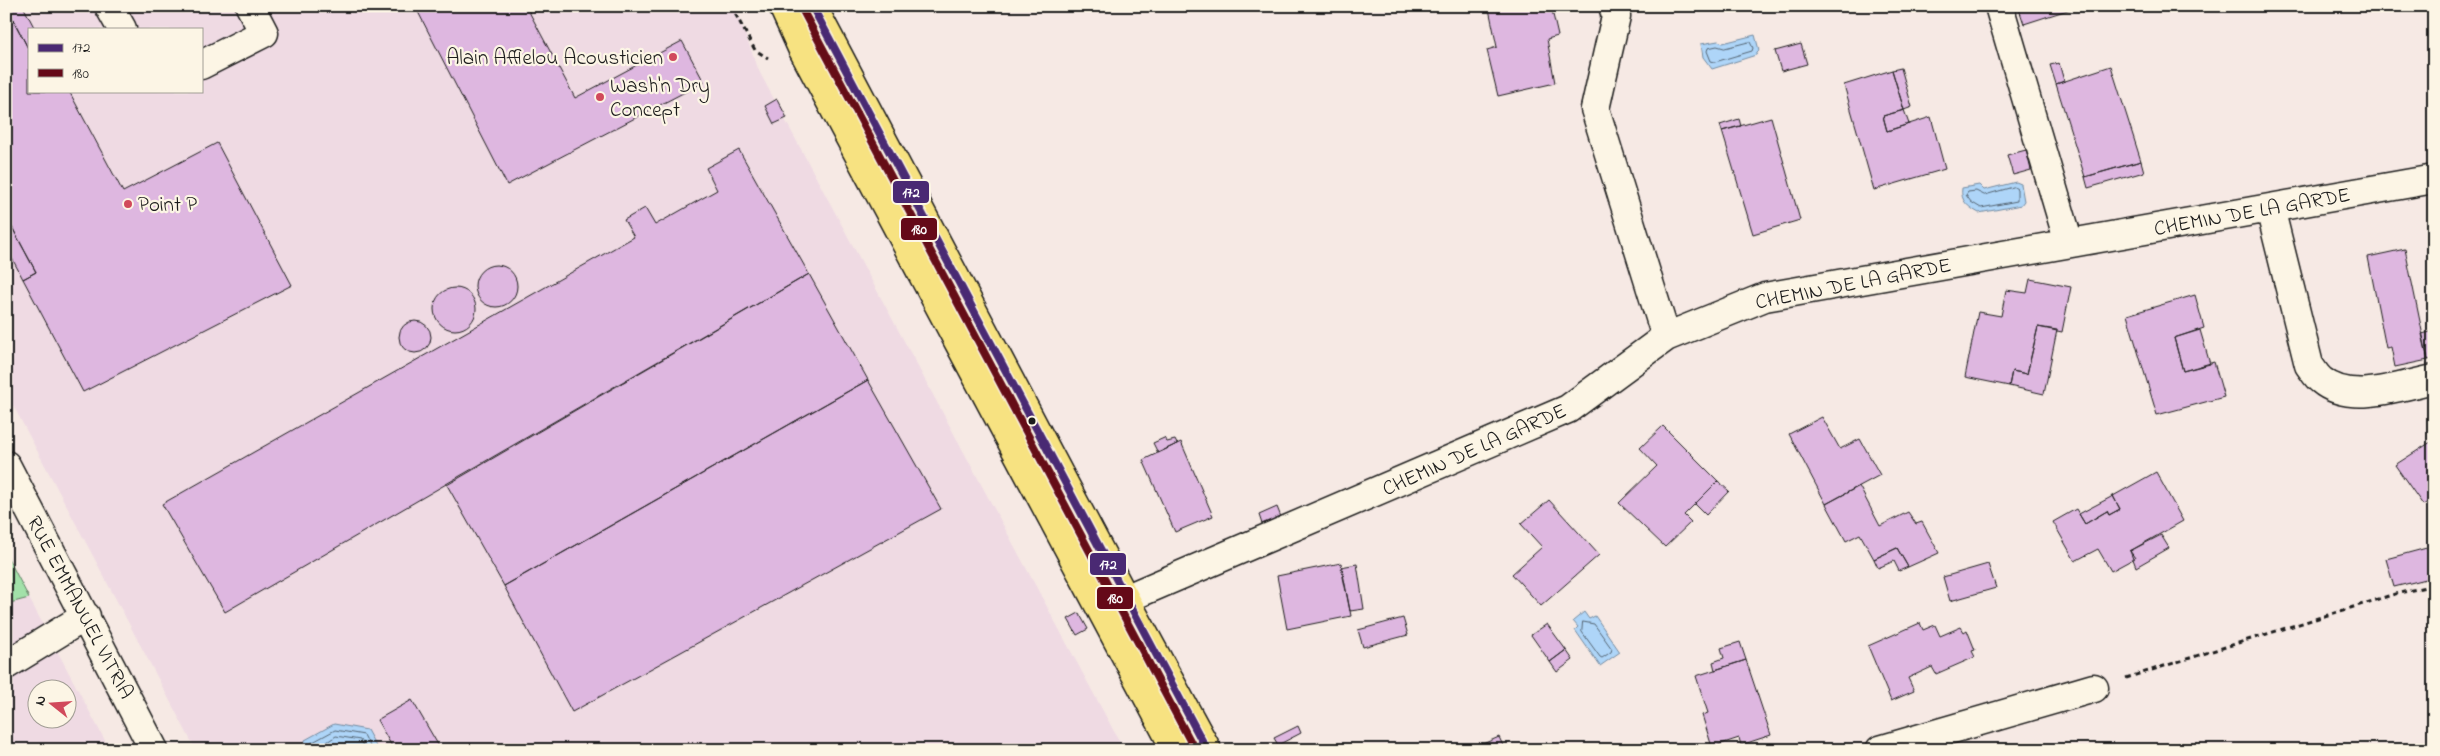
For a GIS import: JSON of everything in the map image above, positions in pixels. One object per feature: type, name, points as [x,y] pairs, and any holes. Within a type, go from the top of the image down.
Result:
[{"type":"main road","points":[[783,6],[802,48],[1176,750]]},
{"type":"main road","points":[[812,6],[1125,599],[1207,750]]},
{"type":"street","points":[[109,6],[121,28]]},
{"type":"street","points":[[202,64],[264,33],[250,6]]},
{"type":"street","points":[[1614,6],[1616,16],[1595,109],[1666,337]]},
{"type":"street","points":[[1999,6],[2069,243]]},
{"type":"street","name":"CHEMIN DE LA GARDE","points":[[1125,599],[1568,409],[1666,337],[1765,297],[2434,179]]},
{"type":"street","points":[[2270,208],[2309,365],[2321,380],[2338,390],[2356,394],[2434,380]]},
{"type":"street","name":"RUE EMMANUEL VITRIA","points":[[6,465],[154,750]]},
{"type":"street","points":[[6,665],[86,616]]},
{"type":"street","points":[[1880,750],[2094,688]]},
{"type":"path","points":[[2094,688],[2395,594],[2434,585]]},
{"type":"shaded area","points":[[6,6],[734,6],[760,73],[1124,750],[196,750],[6,392]]},
{"type":"shaded area","points":[[29,598],[72,678],[28,678],[28,728],[78,728],[78,690],[110,750],[6,750],[6,604]]},
{"type":"green space","points":[[6,554],[29,598],[6,604]]},
{"type":"water","points":[[1755,35],[1759,50],[1756,55],[1712,69],[1703,57],[1701,44],[1718,41],[1723,43]]},
{"type":"water","points":[[2016,182],[2021,184],[2024,201],[2021,205],[1979,213],[1968,206],[1962,197],[1962,188],[1979,185],[1984,190]]},
{"type":"water","points":[[1584,612],[1589,619],[1595,616],[1620,652],[1600,666],[1575,630],[1578,627],[1573,621]]},
{"type":"water","points":[[334,724],[367,730],[378,750],[304,750],[305,740]]},
{"type":"building","points":[[6,6],[23,6],[34,28],[28,28],[28,48]]},
{"type":"building","name":"Point P","points":[[6,6],[28,48],[28,92],[70,92],[123,192],[217,143],[292,285],[83,392],[23,279],[36,272],[6,216]]},
{"type":"building","points":[[415,6],[526,6],[575,98],[682,41],[704,82],[507,185]]},
{"type":"building","points":[[1496,6],[1551,6],[1558,36],[1547,39],[1555,83],[1498,96],[1487,50],[1497,47],[1489,9],[1496,8]]},
{"type":"building","points":[[2018,6],[2080,6],[2024,24]]},
{"type":"building","points":[[1801,44],[1807,64],[1781,71],[1775,51]]},
{"type":"building","points":[[2059,63],[2064,81],[2056,84],[2050,65]]},
{"type":"building","points":[[2111,66],[2141,161],[2085,177],[2056,84]]},
{"type":"building","points":[[1901,68],[1912,107],[1904,110],[1892,70]]},
{"type":"building","points":[[1892,70],[1904,110],[1883,116],[1887,131],[1931,117],[1945,169],[1874,190],[1844,85]]},
{"type":"building","points":[[777,99],[787,118],[774,124],[765,106]]},
{"type":"building","points":[[1904,110],[1909,124],[1887,131],[1883,116]]},
{"type":"building","points":[[1771,117],[1800,220],[1753,234],[1722,131]]},
{"type":"building","points":[[1739,119],[1741,126],[1722,131],[1720,125]]},
{"type":"building","points":[[739,150],[809,274],[225,612],[162,504],[634,237],[624,220],[645,208],[655,225],[717,190],[706,168]]},
{"type":"building","points":[[2026,150],[2031,170],[2013,175],[2007,155]]},
{"type":"building","points":[[2141,161],[2144,172],[2088,188],[2085,177]]},
{"type":"building","points":[[6,216],[36,272],[23,279],[6,247]]},
{"type":"building","points":[[2405,249],[2428,360],[2395,367],[2391,347],[2386,348],[2368,257]]},
{"type":"building","points":[[492,265],[500,265],[511,271],[517,286],[511,301],[500,307],[492,307],[481,301],[475,290],[475,282],[481,271]]},
{"type":"building","points":[[809,274],[868,380],[504,586],[447,485]]},
{"type":"building","points":[[2030,279],[2071,287],[2062,332],[2038,327],[2027,374],[2012,371],[2009,386],[1965,377],[1978,312],[2001,316],[2006,290],[2027,293]]},
{"type":"building","points":[[451,288],[459,288],[470,294],[476,309],[470,324],[459,330],[451,330],[440,324],[434,313],[434,305],[440,294]]},
{"type":"building","points":[[2195,295],[2204,328],[2174,338],[2183,371],[2214,362],[2224,397],[2157,415],[2127,315]]},
{"type":"building","points":[[415,321],[421,322],[426,326],[430,331],[430,343],[426,348],[421,352],[415,353],[409,352],[404,348],[400,343],[399,337],[400,331],[404,326],[409,322]]},
{"type":"building","points":[[2038,327],[2057,330],[2044,394],[2009,386],[2012,371],[2027,374]]},
{"type":"building","points":[[2200,330],[2210,364],[2183,371],[2174,338]]},
{"type":"building","points":[[2434,331],[2434,359],[2428,360],[2422,334]]},
{"type":"building","points":[[868,380],[941,509],[572,712],[504,586]]},
{"type":"building","points":[[1822,417],[1840,449],[1860,439],[1880,475],[1826,504],[1789,434]]},
{"type":"building","points":[[1663,426],[1718,481],[1684,515],[1691,522],[1665,547],[1619,503],[1657,466],[1640,448]]},
{"type":"building","points":[[1164,438],[1167,442],[1175,440],[1177,444],[1158,453],[1153,443]]},
{"type":"building","points":[[2434,440],[2434,498],[2423,505],[2395,465]]},
{"type":"building","points":[[1181,442],[1213,516],[1175,532],[1143,460]]},
{"type":"building","points":[[2156,472],[2183,521],[2130,551],[2135,558],[2111,571],[2098,549],[2075,561],[2053,522],[2076,509],[2085,524],[2107,511],[2109,515],[2120,509],[2113,496]]},
{"type":"building","points":[[1718,481],[1729,491],[1706,515],[1695,504]]},
{"type":"building","points":[[1859,486],[1880,526],[1908,512],[1916,524],[1922,522],[1939,553],[1908,567],[1897,548],[1874,559],[1860,534],[1846,541],[1826,504]]},
{"type":"building","points":[[2113,496],[2120,509],[2109,515],[2107,511],[2085,524],[2079,514]]},
{"type":"building","points":[[1549,500],[1599,555],[1541,606],[1512,574],[1542,547],[1521,524]]},
{"type":"building","points":[[1277,507],[1281,517],[1262,524],[1259,515]]},
{"type":"building","points":[[2161,535],[2169,548],[2136,567],[2130,551]]},
{"type":"building","points":[[2434,546],[2434,577],[2394,587],[2386,559]]},
{"type":"building","points":[[1897,548],[1908,567],[1899,571],[1894,561],[1878,568],[1874,559]]},
{"type":"building","points":[[1341,563],[1351,616],[1287,629],[1277,576]]},
{"type":"building","points":[[1357,564],[1364,609],[1350,611],[1341,567]]},
{"type":"building","points":[[1988,564],[1996,588],[1950,601],[1943,577]]},
{"type":"building","points":[[1079,613],[1088,629],[1077,635],[1068,619]]},
{"type":"building","points":[[1403,618],[1408,635],[1363,647],[1358,630]]},
{"type":"building","points":[[1920,623],[1923,630],[1935,625],[1940,636],[1961,627],[1964,632],[1967,630],[1975,650],[1972,651],[1975,657],[1936,674],[1932,667],[1908,678],[1914,691],[1891,701],[1868,646]]},
{"type":"building","points":[[1547,624],[1566,650],[1550,662],[1531,635]]},
{"type":"building","points":[[1740,642],[1746,660],[1715,670],[1713,662],[1724,658],[1721,648]]},
{"type":"building","points":[[1566,650],[1573,660],[1557,672],[1550,662]]},
{"type":"building","points":[[1746,660],[1771,735],[1741,745],[1739,738],[1712,747],[1702,715],[1708,713],[1696,676]]},
{"type":"building","points":[[412,700],[440,748],[394,750],[377,720]]},
{"type":"building","points":[[1298,726],[1301,733],[1278,745],[1274,738]]},
{"type":"building","points":[[1499,737],[1505,750],[1469,750]]},
{"type":"transit line","name":"172","points":[[812,6],[1207,750]]},
{"type":"transit line","name":"180","points":[[803,11],[1195,750]]},
{"type":"place","name":"Alain Afflelou Acousticien","points":[[673,57]]},
{"type":"place","name":"Wash'n Dry Concept","points":[[600,97]]},
{"type":"place","name":"Point P","points":[[128,204]]}]
